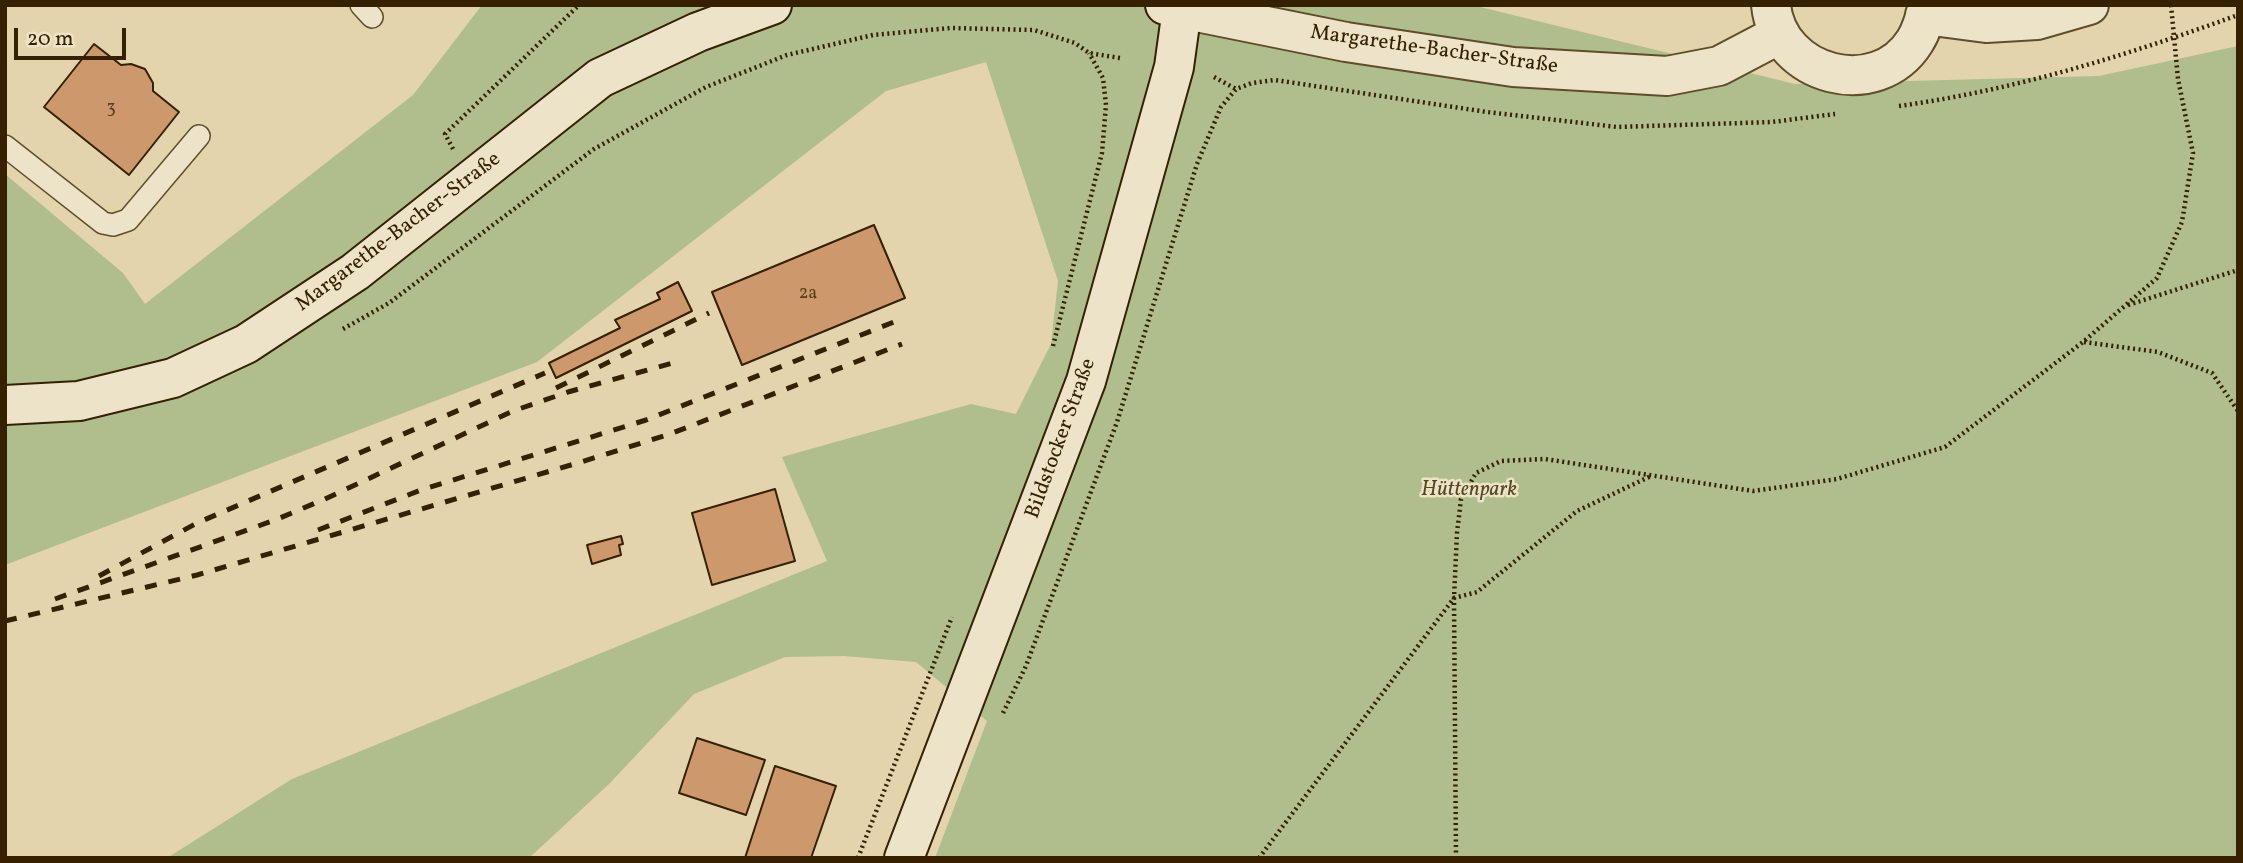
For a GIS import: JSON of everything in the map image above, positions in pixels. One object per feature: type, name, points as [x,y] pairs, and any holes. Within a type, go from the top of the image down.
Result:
[{"type":"main road","name":"Margarethe-Bacher-Straße","points":[[5,405],[79,401],[173,378],[246,344],[355,272],[600,78],[698,32],[772,5]]},
{"type":"main road","points":[[1776,19],[1788,47],[1803,61],[1822,71],[1862,75],[1882,69],[1899,58],[1914,43],[1927,10],[1986,23],[2037,19],[2089,5]]},
{"type":"main road","name":"Margarethe-Bacher-Straße","points":[[1173,7],[1346,42],[1513,67],[1667,76],[1719,66],[1776,19]]},
{"type":"main road","name":"Bildstocker Straße","points":[[904,858],[1086,381],[1174,67],[1173,7]]},
{"type":"lane","points":[[5,146],[103,223],[113,225],[128,220],[199,136]]},
{"type":"path","points":[[469,181],[445,134],[579,5]]},
{"type":"path","points":[[1456,858],[1454,598],[1461,499],[1476,473],[1501,461],[1545,459],[1753,491],[1837,480],[1945,447],[2083,342],[2157,278],[2182,222],[2193,153],[2178,79],[2171,5]]},
{"type":"path","points":[[1888,107],[2038,79],[2175,38],[2238,15]]},
{"type":"path","points":[[332,336],[389,303],[594,149],[706,87],[787,55],[873,35],[951,28],[1034,30],[1075,43],[1089,53],[1103,78],[1106,105],[1102,153],[1049,359]]},
{"type":"path","points":[[1089,53],[1119,58]]},
{"type":"path","points":[[1214,77],[1236,89]]},
{"type":"path","points":[[998,724],[1026,666],[1117,422],[1197,164],[1221,107],[1236,89],[1252,83],[1275,80],[1487,112],[1617,127],[1772,122],[1837,114]]},
{"type":"path","points":[[2124,306],[2238,270]]},
{"type":"path","points":[[2083,342],[2158,352],[2212,373],[2238,411]]},
{"type":"path","points":[[1259,858],[1454,598],[1477,592],[1577,511],[1653,476]]},
{"type":"path","points":[[858,858],[952,615]]},
{"type":"green space","name":"Hüttenpark","points":[[482,5],[1472,5],[1795,84],[2099,76],[2238,46],[2238,858],[935,858],[987,721],[916,662],[844,656],[785,657],[694,694],[609,784],[529,858],[167,858],[292,779],[827,561],[782,457],[971,404],[1016,414],[1051,344],[1058,281],[986,62],[886,91],[537,362],[5,565],[5,174],[123,273],[145,304],[413,95]]},
{"type":"building","points":[[94,44],[121,65],[131,64],[145,69],[153,83],[153,91],[179,112],[129,175],[44,107]]},
{"type":"building","points":[[874,225],[905,298],[742,365],[712,292]]},
{"type":"building","points":[[678,282],[692,311],[556,378],[549,363],[620,328],[615,320],[660,299],[657,293]]},
{"type":"building","points":[[775,489],[795,561],[712,585],[692,513]]},
{"type":"building","points":[[621,536],[621,555],[592,564],[587,545]]},
{"type":"building","points":[[697,738],[765,760],[746,815],[679,793]]},
{"type":"building","points":[[775,766],[836,786],[811,858],[745,858]]},
{"type":"railway","points":[[556,388],[709,313]]},
{"type":"railway","points":[[318,530],[421,490],[646,420],[904,318]]},
{"type":"railway","points":[[5,621],[197,575],[581,462],[670,434],[902,344]]},
{"type":"railway","points":[[55,599],[275,520],[513,411],[568,392],[680,361]]},
{"type":"railway","points":[[99,576],[197,523],[545,373]]}]
